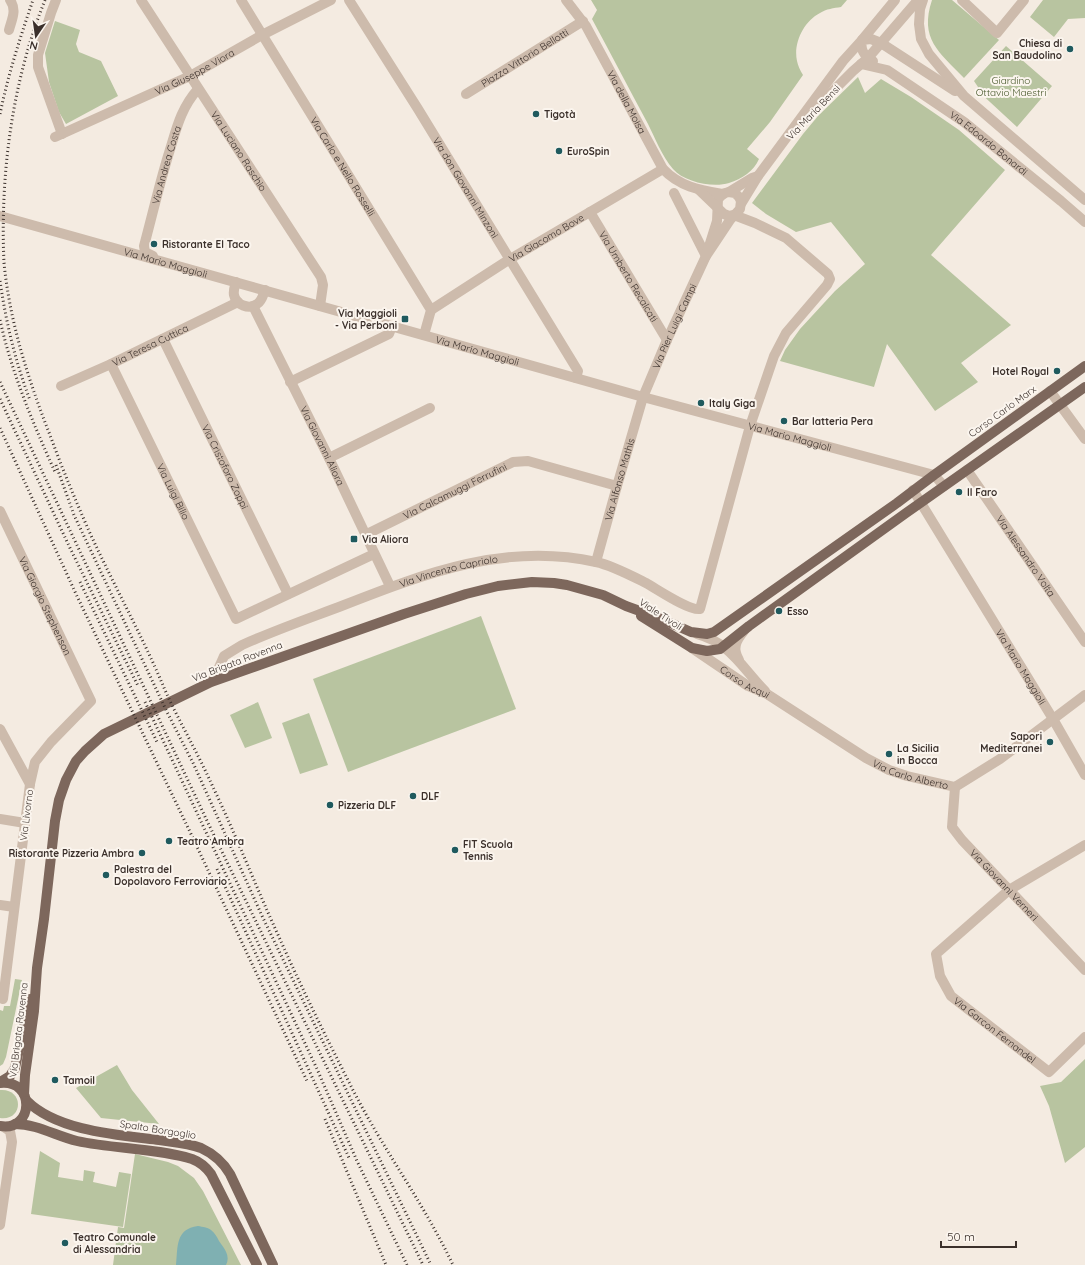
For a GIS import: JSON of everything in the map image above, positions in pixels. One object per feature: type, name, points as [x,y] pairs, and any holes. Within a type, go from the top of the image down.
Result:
[{"type":"main road","name":"Corso Carlo Marx","points":[[934,475],[1085,366]]},
{"type":"main road","points":[[944,486],[1085,387]]},
{"type":"main road","points":[[697,634],[707,634],[719,629],[934,475]]},
{"type":"main road","name":"Viale Tivoli","points":[[626,606],[692,648],[716,651],[724,647],[750,626],[944,486]]},
{"type":"main road","name":"Via Brigata Ravenna","points":[[15,1124],[24,1114],[26,1097],[25,1075],[34,1011],[37,968],[47,897],[55,821],[59,800],[73,766],[85,750],[99,738],[117,727],[211,682],[466,594],[498,586],[532,582],[560,584],[596,592],[626,606]]},
{"type":"main road","name":"Viale Tivoli","points":[[626,606],[697,634]]},
{"type":"main road","name":"Via Brigata Ravenna","points":[[0,1082],[10,1076],[16,1065],[23,1026],[37,968]]},
{"type":"main road","name":"Spalto Borgoglio","points":[[0,1082],[16,1085],[36,1109],[63,1122],[110,1134],[186,1144],[201,1148],[213,1155],[223,1164],[230,1174],[273,1265]]},
{"type":"main road","points":[[2,1127],[8,1127],[15,1124],[31,1126],[78,1141],[175,1155],[198,1162],[207,1168],[211,1174],[257,1265]]},
{"type":"street","points":[[9,30],[14,10],[14,6],[10,0]]},
{"type":"street","name":"Via Giuseppe Viora","points":[[56,0],[38,55],[38,67],[58,135],[190,76],[262,35],[331,0]]},
{"type":"street","name":"Via Luciano Raschio","points":[[141,0],[321,277],[324,285],[320,306]]},
{"type":"street","name":"Via Carlo e Nello Rosselli","points":[[241,0],[431,310]]},
{"type":"street","name":"Via don Giovanni Minzoni","points":[[349,0],[418,109],[578,371],[576,378]]},
{"type":"street","name":"Via della Moisa","points":[[566,0],[583,21],[663,169],[675,180],[699,190],[726,193]]},
{"type":"street","name":"Via Maria Bensi","points":[[783,143],[843,61],[895,0]]},
{"type":"street","name":"Via Maria Bensi","points":[[783,143],[853,70],[865,61],[918,0]]},
{"type":"street","name":"Via Edoardo Bonardi","points":[[923,0],[920,16],[921,39],[929,54],[964,96]]},
{"type":"street","points":[[962,0],[997,33],[1024,0]]},
{"type":"street","name":"Piazza Vittorio Bellotti","points":[[466,94],[583,21]]},
{"type":"street","name":"Via Edoardo Bonardi","points":[[862,40],[871,39],[881,43],[964,96],[1085,200]]},
{"type":"street","points":[[862,40],[861,44],[865,61]]},
{"type":"street","name":"Via Edoardo Bonardi","points":[[865,61],[887,70],[964,122],[1062,201],[1085,222]]},
{"type":"street","name":"Via Andrea Costa","points":[[168,263],[147,254],[144,251],[144,246],[181,115],[186,104],[198,88]]},
{"type":"street","points":[[734,215],[739,210],[758,176],[783,143]]},
{"type":"street","name":"Via Giacomo Bove","points":[[431,310],[510,259],[663,169]]},
{"type":"street","points":[[750,426],[778,346],[786,333],[827,285],[830,278],[828,274],[786,238],[755,223],[734,215],[726,215],[718,208],[718,199],[752,178],[758,176]]},
{"type":"street","name":"Via della Moisa","points":[[699,190],[718,208]]},
{"type":"street","points":[[674,193],[706,256]]},
{"type":"street","points":[[726,193],[733,193],[738,196],[741,205],[755,223]]},
{"type":"street","name":"Via Pier Luigi Campi","points":[[643,396],[706,256],[716,225],[718,208]]},
{"type":"street","name":"Via Umberto Recalcati","points":[[590,212],[667,340]]},
{"type":"street","name":"Via Pier Luigi Campi","points":[[706,256],[734,215]]},
{"type":"street","name":"Via Mario Maggioli","points":[[3,217],[576,378],[934,475]]},
{"type":"street","points":[[236,282],[234,295],[238,302],[244,306],[253,306],[261,300],[265,290]]},
{"type":"street","name":"Via Teresa Cuttica","points":[[61,386],[111,364],[238,302]]},
{"type":"street","name":"Via Giovanni Aliora","points":[[253,306],[329,458],[390,586]]},
{"type":"street","points":[[424,335],[431,310]]},
{"type":"street","points":[[290,382],[389,334],[392,326]]},
{"type":"street","name":"Via Cristoforo Zoppi","points":[[163,339],[288,594]]},
{"type":"street","name":"Via Luigi Bilio","points":[[111,364],[236,619],[288,594]]},
{"type":"street","points":[[1050,391],[1085,440]]},
{"type":"street","name":"Via Alfonso Mathis","points":[[596,562],[616,486],[643,396]]},
{"type":"street","points":[[329,458],[430,408]]},
{"type":"street","name":"Via Vincenzo Capriolo","points":[[211,682],[223,658],[236,648],[412,578],[491,558],[550,556],[596,562],[639,579],[684,604],[698,610],[700,609],[750,426]]},
{"type":"street","name":"Via Calcamuggi Ferrufini","points":[[365,535],[513,462],[528,461],[616,486]]},
{"type":"street","name":"Via Alessandro Volta","points":[[967,470],[1085,642]]},
{"type":"street","points":[[934,475],[944,486]]},
{"type":"street","name":"Via Mario Maggioli","points":[[913,490],[1053,719],[1085,775]]},
{"type":"street","name":"Via Giorgio Stephenson","points":[[0,511],[91,701]]},
{"type":"street","points":[[288,594],[374,554]]},
{"type":"street","name":"Corso Acqui","points":[[743,667],[736,655],[736,647],[741,636],[750,626]]},
{"type":"street","name":"Corso Acqui","points":[[697,634],[712,639],[724,647],[767,694]]},
{"type":"street","name":"Corso Acqui","points":[[692,648],[748,686],[767,694]]},
{"type":"street","name":"Via Carlo Alberto","points":[[767,694],[866,758],[889,770],[907,776],[955,787],[1000,759],[1053,719]]},
{"type":"street","points":[[1053,719],[1085,695]]},
{"type":"street","name":"Via Livorno","points":[[1,998],[30,784],[35,762],[51,742],[91,701]]},
{"type":"street","points":[[1,733],[30,784]]},
{"type":"street","name":"Via Giovanni Verneri","points":[[955,787],[952,827],[962,840],[1085,970]]},
{"type":"street","points":[[0,819],[25,823]]},
{"type":"street","name":"Via Garcon Fernandel","points":[[1085,845],[1009,890],[936,954],[940,976],[951,996],[1049,1072],[1085,1037]]},
{"type":"street","points":[[0,905],[14,907]]},
{"type":"street","points":[[0,1225],[12,1142],[10,1131],[2,1127]]},
{"type":"green space","points":[[591,0],[847,0],[841,7],[830,9],[814,17],[809,21],[801,33],[798,40],[796,54],[798,65],[803,75],[770,122],[747,149],[759,159],[757,163],[747,174],[738,179],[729,183],[715,185],[699,183],[684,177],[678,174],[669,164],[592,19],[597,10]]},
{"type":"green space","name":"Giardino Ottavio Maestri","points":[[932,0],[952,0],[999,40],[964,78],[939,52],[930,35],[928,25]]},
{"type":"green space","points":[[1043,0],[1085,0],[1085,18],[1068,19],[1054,37],[1030,17]]},
{"type":"green space","points":[[55,21],[80,30],[76,44],[79,52],[101,61],[118,96],[66,124],[59,112],[49,82],[45,53]]},
{"type":"green space","name":"Giardino Ottavio Maestri","points":[[1006,46],[1052,86],[1017,127],[977,90],[978,87],[974,81]]},
{"type":"green space","points":[[858,77],[865,93],[881,79],[911,97],[959,130],[1005,170],[931,255],[1011,325],[961,363],[978,382],[935,411],[887,344],[874,387],[780,361],[785,350],[800,329],[835,291],[865,264],[831,222],[796,232],[766,214],[752,203],[818,116]]},
{"type":"green space","points":[[481,616],[516,709],[348,772],[313,679]]},
{"type":"green space","points":[[258,702],[272,738],[245,748],[230,715]]},
{"type":"green space","points":[[309,713],[328,765],[300,774],[282,723]]},
{"type":"green space","points":[[15,979],[22,980],[6,1057],[3,1064],[0,1066],[0,1010],[3,1011],[4,1006],[10,1006]]},
{"type":"green space","points":[[1085,1059],[1085,1147],[1065,1163],[1049,1106],[1040,1086],[1061,1082]]},
{"type":"green space","points":[[117,1065],[132,1090],[159,1124],[101,1118],[76,1088]]},
{"type":"green space","points":[[0,1090],[8,1091],[14,1094],[17,1099],[17,1110],[14,1115],[8,1118],[0,1118]]},
{"type":"green space","points":[[40,1151],[60,1163],[58,1177],[83,1181],[84,1170],[95,1172],[93,1182],[116,1187],[119,1172],[131,1174],[123,1227],[31,1214]]},
{"type":"green space","points":[[135,1154],[178,1166],[194,1178],[203,1191],[241,1265],[113,1265],[118,1227],[124,1228]]},
{"type":"water","points":[[198,1226],[208,1228],[215,1234],[226,1252],[228,1258],[226,1265],[176,1265],[181,1235],[185,1231]]},
{"type":"railway","points":[[0,114],[15,57],[33,0]]},
{"type":"railway","points":[[45,0],[24,63],[16,96],[4,196],[4,263],[15,329],[27,372],[59,459],[89,531],[147,650],[169,699],[207,774],[306,995],[362,1106],[429,1219],[453,1265]]},
{"type":"railway","points":[[0,281],[12,341],[30,400]]},
{"type":"railway","points":[[0,320],[17,379],[31,417],[55,472]]},
{"type":"railway","points":[[0,382],[209,825],[423,1265]]},
{"type":"railway","points":[[0,399],[70,548],[138,686]]},
{"type":"railway","points":[[0,428],[76,594],[307,1081]]},
{"type":"railway","points":[[56,465],[74,515],[167,712],[194,765],[263,918],[431,1265]]},
{"type":"railway","points":[[80,582],[158,744]]},
{"type":"railway","points":[[145,702],[317,1069],[357,1161],[407,1265]]},
{"type":"railway","points":[[217,869],[350,1160]]},
{"type":"railway","points":[[325,1119],[386,1265]]},
{"type":"place","name":"Chiesa di San Baudolino","points":[[1070,49]]},
{"type":"place","name":"Tigotà","points":[[536,114]]},
{"type":"place","name":"EuroSpin","points":[[559,151]]},
{"type":"place","name":"Ristorante El Taco","points":[[154,244]]},
{"type":"place","name":"Via Maggioli - Via Perboni","points":[[405,319]]},
{"type":"place","name":"Hotel Royal","points":[[1057,371]]},
{"type":"place","name":"Italy Giga","points":[[701,403]]},
{"type":"place","name":"Bar latteria Pera","points":[[784,421]]},
{"type":"place","name":"Il Faro","points":[[959,492]]},
{"type":"place","name":"Via Aliora","points":[[354,539]]},
{"type":"place","name":"Esso","points":[[779,611]]},
{"type":"place","name":"Sapori Mediterranei","points":[[1050,742]]},
{"type":"place","name":"La Sicilia in Bocca","points":[[889,754]]},
{"type":"place","name":"DLF","points":[[413,796]]},
{"type":"place","name":"Pizzeria DLF","points":[[330,805]]},
{"type":"place","name":"Teatro Ambra","points":[[169,841]]},
{"type":"place","name":"FIT Scuola Tennis","points":[[455,850]]},
{"type":"place","name":"Ristorante Pizzeria Ambra","points":[[142,853]]},
{"type":"place","name":"Palestra del Dopolavoro Ferroviario","points":[[106,875]]},
{"type":"place","name":"Tamoil","points":[[55,1080]]},
{"type":"place","name":"Teatro Comunale di Alessandria","points":[[65,1243]]}]
